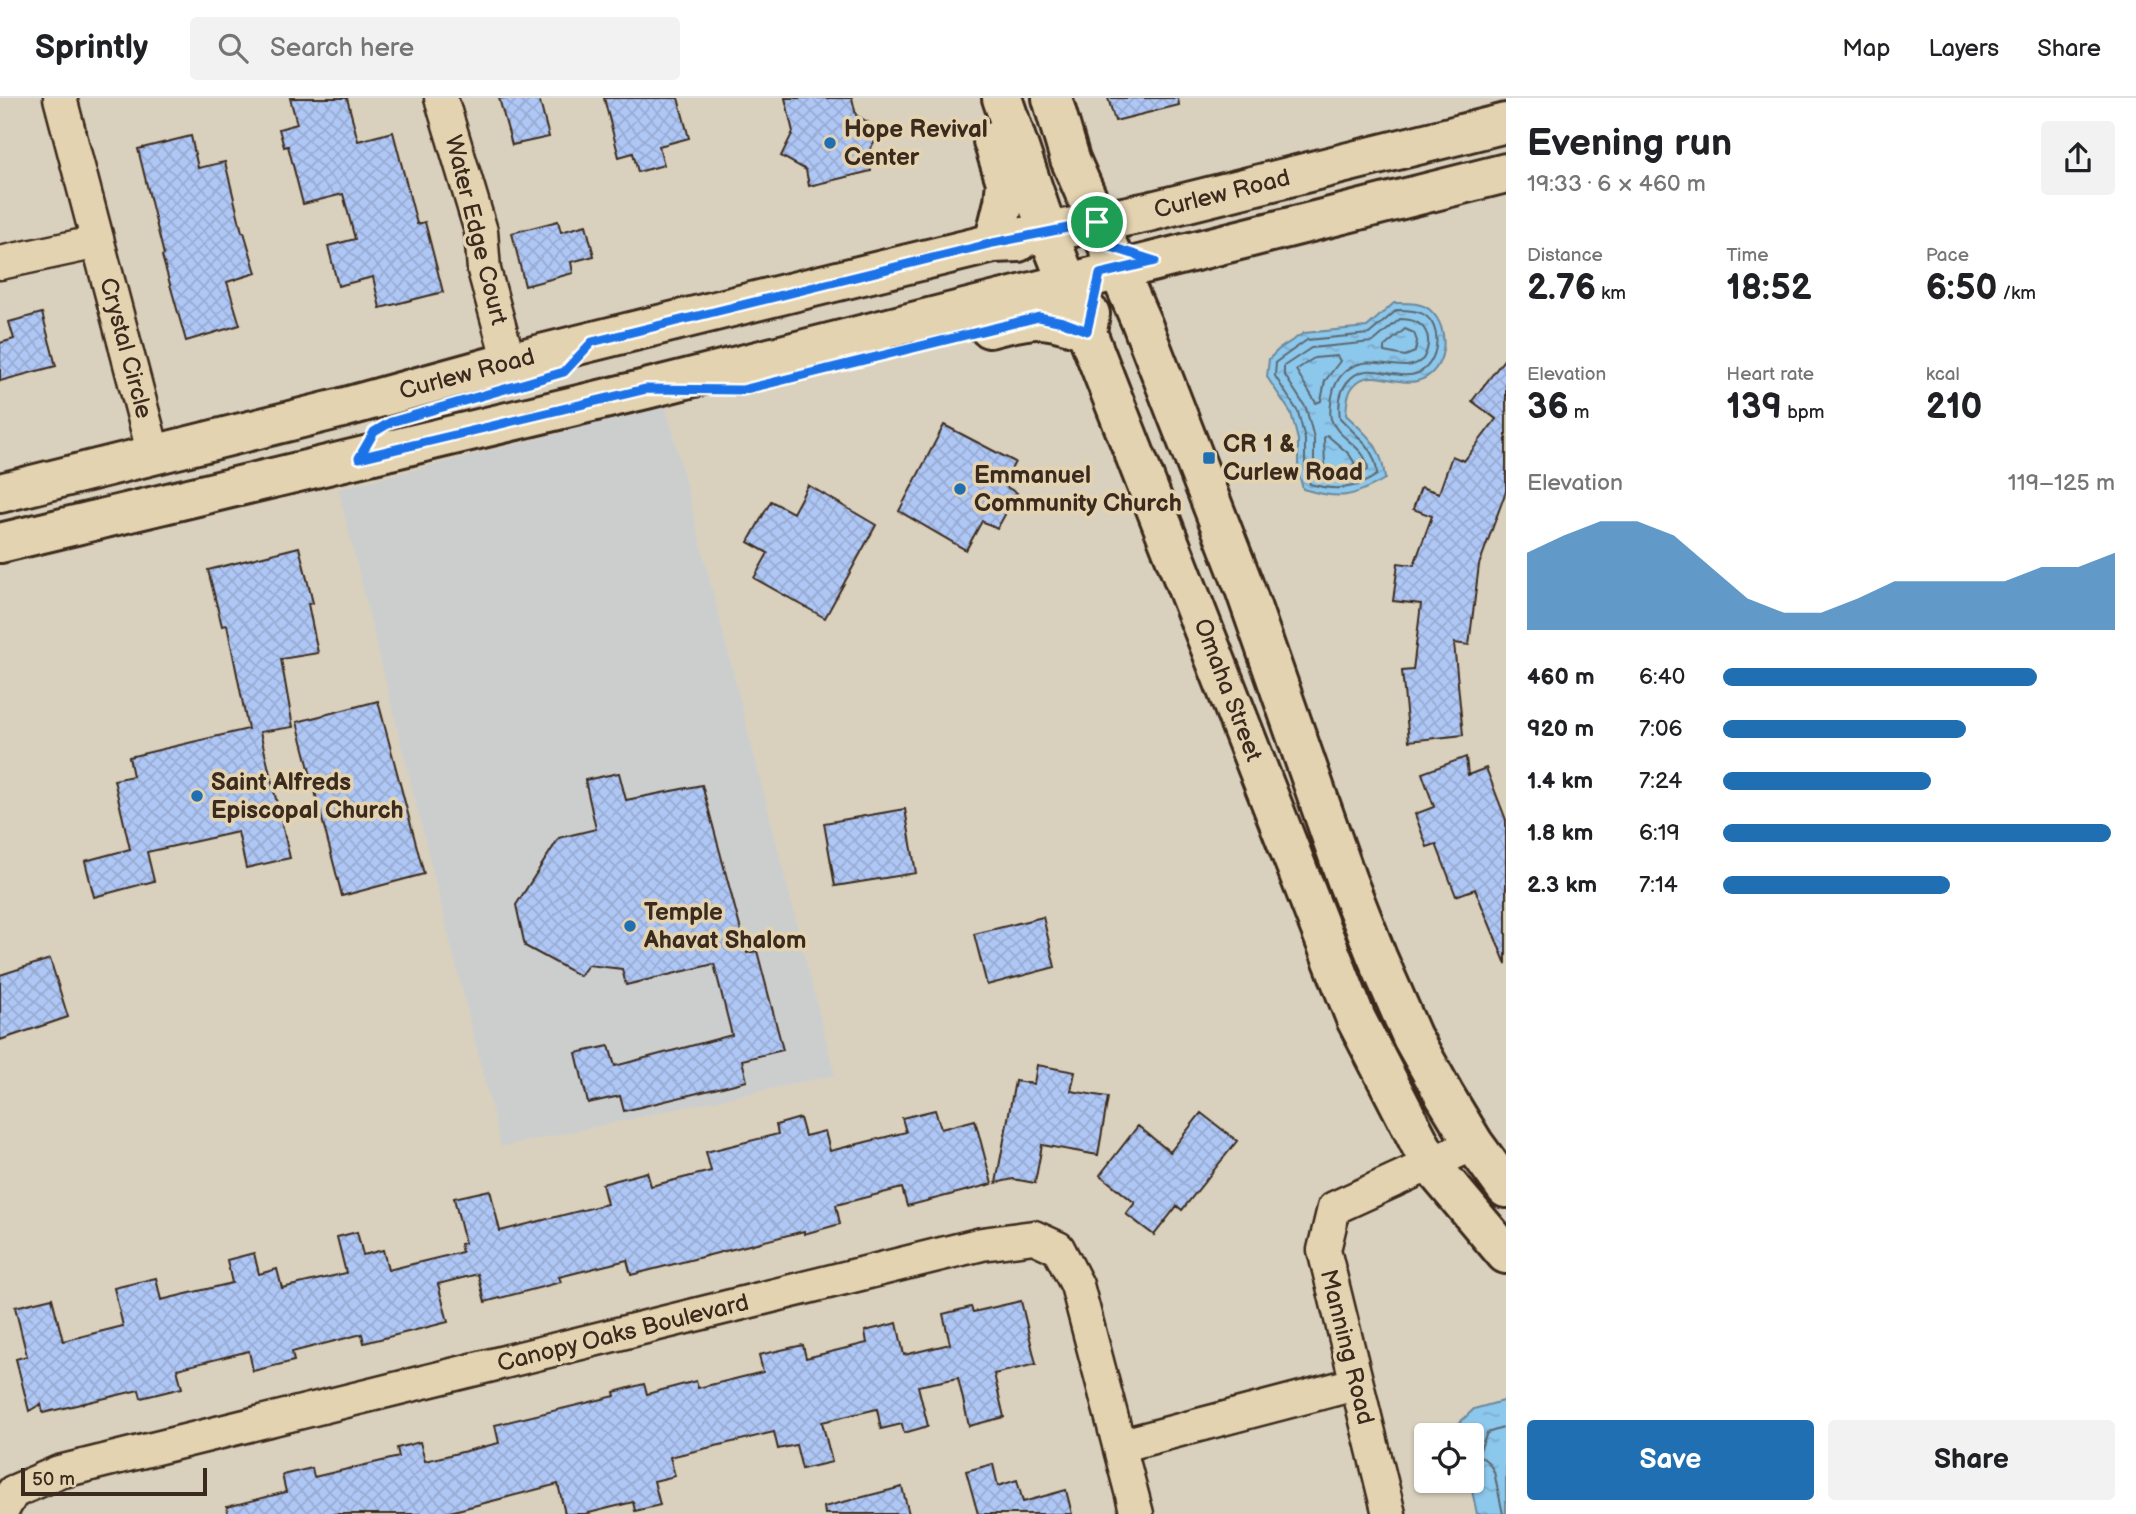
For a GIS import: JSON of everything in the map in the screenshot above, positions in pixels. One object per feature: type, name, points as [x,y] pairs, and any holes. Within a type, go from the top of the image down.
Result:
[{"type":"main road","points":[[979,98],[1006,182],[1004,202],[993,243]]},
{"type":"main road","name":"Omaha Street","points":[[1002,98],[1092,252],[1245,589],[1357,906],[1412,1037],[1474,1144],[1506,1188]]},
{"type":"main road","points":[[1020,98],[1044,169],[1059,202],[1092,252],[1129,243],[1151,231],[1506,143]]},
{"type":"main road","name":"Omaha Street","points":[[1052,98],[1092,252],[1087,331],[1356,1019],[1432,1165],[1506,1254]]},
{"type":"main road","name":"Curlew Road","points":[[0,543],[646,389],[1506,124]]},
{"type":"main road","name":"Curlew Road","points":[[0,493],[342,408],[509,362],[993,243],[1092,252],[1506,173]]},
{"type":"main road","points":[[646,389],[742,390],[1039,317],[1087,331]]},
{"type":"main road","points":[[359,458],[374,432],[391,422],[564,372],[592,342]]},
{"type":"main road","points":[[0,519],[113,488],[154,455]]},
{"type":"street","name":"Crystal Circle","points":[[60,98],[154,455]]},
{"type":"street","name":"Water Edge Court","points":[[441,98],[481,231],[484,270],[509,362]]},
{"type":"street","points":[[0,264],[97,242]]},
{"type":"street","name":"Manning Road","points":[[1389,1514],[1324,1250],[1334,1208],[1474,1144]]},
{"type":"street","name":"Canopy Oaks Boulevard","points":[[0,1514],[13,1492],[59,1472],[982,1244],[1034,1237],[1058,1248],[1077,1286],[1137,1514]]},
{"type":"street","points":[[1119,1446],[1355,1384]]},
{"type":"shaded area","points":[[666,406],[835,1075],[501,1147],[338,489]]},
{"type":"water","points":[[1394,303],[1427,307],[1437,318],[1441,328],[1443,350],[1435,370],[1427,377],[1410,382],[1379,377],[1365,378],[1355,384],[1350,392],[1346,415],[1373,443],[1381,458],[1385,479],[1345,495],[1327,495],[1303,489],[1298,471],[1298,440],[1291,413],[1267,377],[1269,359],[1304,333],[1367,327]]},
{"type":"water","points":[[1506,1400],[1506,1514],[1477,1514],[1473,1493],[1484,1493],[1484,1423],[1459,1423],[1474,1409]]},
{"type":"building","points":[[290,98],[347,98],[358,141],[393,132],[417,224],[425,222],[443,292],[380,308],[373,277],[338,286],[328,246],[355,239],[343,194],[303,204],[288,146],[284,147],[279,129],[297,124]]},
{"type":"building","points":[[499,98],[539,98],[549,137],[512,145]]},
{"type":"building","points":[[604,98],[678,98],[689,138],[659,146],[664,165],[638,172],[633,153],[619,157]]},
{"type":"building","name":"Hope Revival Center","points":[[785,98],[852,98],[856,115],[881,130],[867,154],[871,171],[809,186],[806,170],[781,156],[793,132]]},
{"type":"building","points":[[1108,98],[1178,98],[1179,105],[1115,121]]},
{"type":"building","points":[[191,136],[198,168],[225,162],[242,232],[256,273],[227,282],[240,325],[186,341],[162,256],[164,255],[138,149]]},
{"type":"building","points":[[558,221],[561,232],[586,225],[594,256],[571,262],[573,273],[525,286],[512,233]]},
{"type":"building","points":[[42,313],[56,366],[0,381],[0,343],[14,339],[9,322]]},
{"type":"building","points":[[1506,357],[1506,491],[1479,565],[1469,645],[1454,643],[1463,735],[1409,741],[1402,671],[1413,670],[1421,604],[1393,601],[1398,563],[1414,565],[1432,516],[1413,509],[1421,487],[1439,493],[1452,456],[1464,461],[1496,419],[1472,401]]},
{"type":"building","name":"Emmanuel Community Church","points":[[944,425],[1015,462],[1003,485],[1017,493],[997,529],[982,521],[966,550],[899,511]]},
{"type":"building","points":[[808,485],[876,525],[825,618],[754,578],[768,553],[748,542],[771,501],[793,513]]},
{"type":"building","points":[[299,547],[313,603],[308,604],[318,653],[281,659],[293,727],[260,732],[290,858],[246,868],[238,832],[147,852],[154,881],[94,897],[85,861],[130,849],[114,780],[133,776],[129,757],[248,729],[227,625],[222,626],[208,570]]},
{"type":"building","points":[[378,701],[424,874],[342,896],[297,722]]},
{"type":"building","points":[[1466,757],[1468,775],[1486,768],[1506,820],[1506,964],[1475,889],[1456,896],[1436,844],[1427,847],[1415,814],[1434,807],[1422,773]]},
{"type":"building","name":"Temple Ahavat Shalom","points":[[619,773],[626,800],[702,785],[747,953],[757,951],[783,1050],[742,1060],[747,1081],[624,1111],[620,1096],[588,1103],[576,1053],[609,1046],[615,1066],[732,1035],[714,964],[626,985],[622,969],[588,965],[580,976],[525,946],[516,905],[559,838],[596,829],[585,780]]},
{"type":"building","points":[[905,809],[916,873],[835,886],[824,823]]},
{"type":"building","points":[[1043,917],[1055,967],[987,985],[974,934]]},
{"type":"building","points":[[50,959],[68,1017],[0,1040],[0,975]]},
{"type":"building","points":[[1037,1065],[1075,1072],[1071,1091],[1108,1097],[1098,1155],[1042,1145],[1035,1183],[1013,1179],[996,1183],[1015,1081],[1034,1084]]},
{"type":"building","points":[[935,1110],[941,1129],[975,1120],[992,1184],[907,1206],[902,1188],[836,1205],[840,1224],[804,1234],[804,1231],[631,1275],[627,1260],[559,1277],[561,1282],[485,1302],[478,1274],[438,1284],[448,1322],[364,1343],[362,1334],[292,1352],[294,1361],[253,1371],[249,1351],[177,1369],[182,1388],[141,1398],[139,1390],[43,1413],[41,1404],[29,1411],[16,1359],[27,1356],[15,1307],[52,1298],[63,1341],[123,1326],[114,1288],[156,1278],[161,1300],[232,1283],[227,1260],[254,1253],[259,1274],[277,1269],[282,1288],[346,1273],[337,1237],[357,1232],[363,1255],[383,1250],[388,1270],[462,1252],[460,1244],[465,1243],[454,1198],[490,1190],[500,1231],[607,1204],[602,1184],[647,1172],[651,1186],[711,1171],[706,1152],[778,1134],[776,1125],[800,1118],[805,1136],[825,1131],[830,1151],[906,1132],[902,1118]]},
{"type":"building","points":[[1201,1113],[1237,1141],[1182,1210],[1177,1206],[1154,1235],[1126,1214],[1135,1203],[1100,1175],[1138,1126],[1170,1152]]},
{"type":"building","points":[[1021,1301],[1036,1364],[994,1374],[1004,1417],[969,1426],[958,1378],[918,1386],[928,1426],[904,1433],[902,1424],[881,1429],[877,1409],[822,1422],[832,1462],[802,1469],[796,1445],[778,1449],[774,1432],[670,1457],[675,1476],[654,1481],[660,1505],[635,1511],[633,1502],[585,1514],[565,1514],[558,1484],[442,1514],[228,1514],[227,1507],[286,1492],[282,1475],[312,1468],[314,1477],[399,1457],[397,1448],[420,1442],[425,1461],[499,1443],[495,1425],[615,1396],[614,1392],[644,1384],[647,1394],[696,1381],[698,1388],[763,1372],[759,1355],[803,1345],[806,1358],[867,1343],[865,1331],[897,1323],[904,1355],[950,1344],[943,1314],[971,1307],[973,1312]]},
{"type":"building","points":[[993,1464],[998,1486],[1017,1480],[1023,1502],[1066,1490],[1072,1514],[978,1514],[966,1471]]},
{"type":"building","points":[[902,1487],[909,1514],[825,1514],[824,1507]]},
{"type":"place","name":"Hope Revival Center","points":[[830,143]]},
{"type":"place","name":"CR 1 & Curlew Road","points":[[1209,458]]},
{"type":"place","name":"Emmanuel Community Church","points":[[960,489]]},
{"type":"place","name":"Saint Alfreds Episcopal Church","points":[[197,796]]},
{"type":"place","name":"Temple Ahavat Shalom","points":[[630,926]]},
{"type":"route","points":[[1097,222],[1108,246],[1155,261],[1100,274],[1087,331],[1039,317],[742,390],[646,389],[359,458],[374,432],[391,422],[564,372],[592,342],[993,243],[1097,222]]}]
